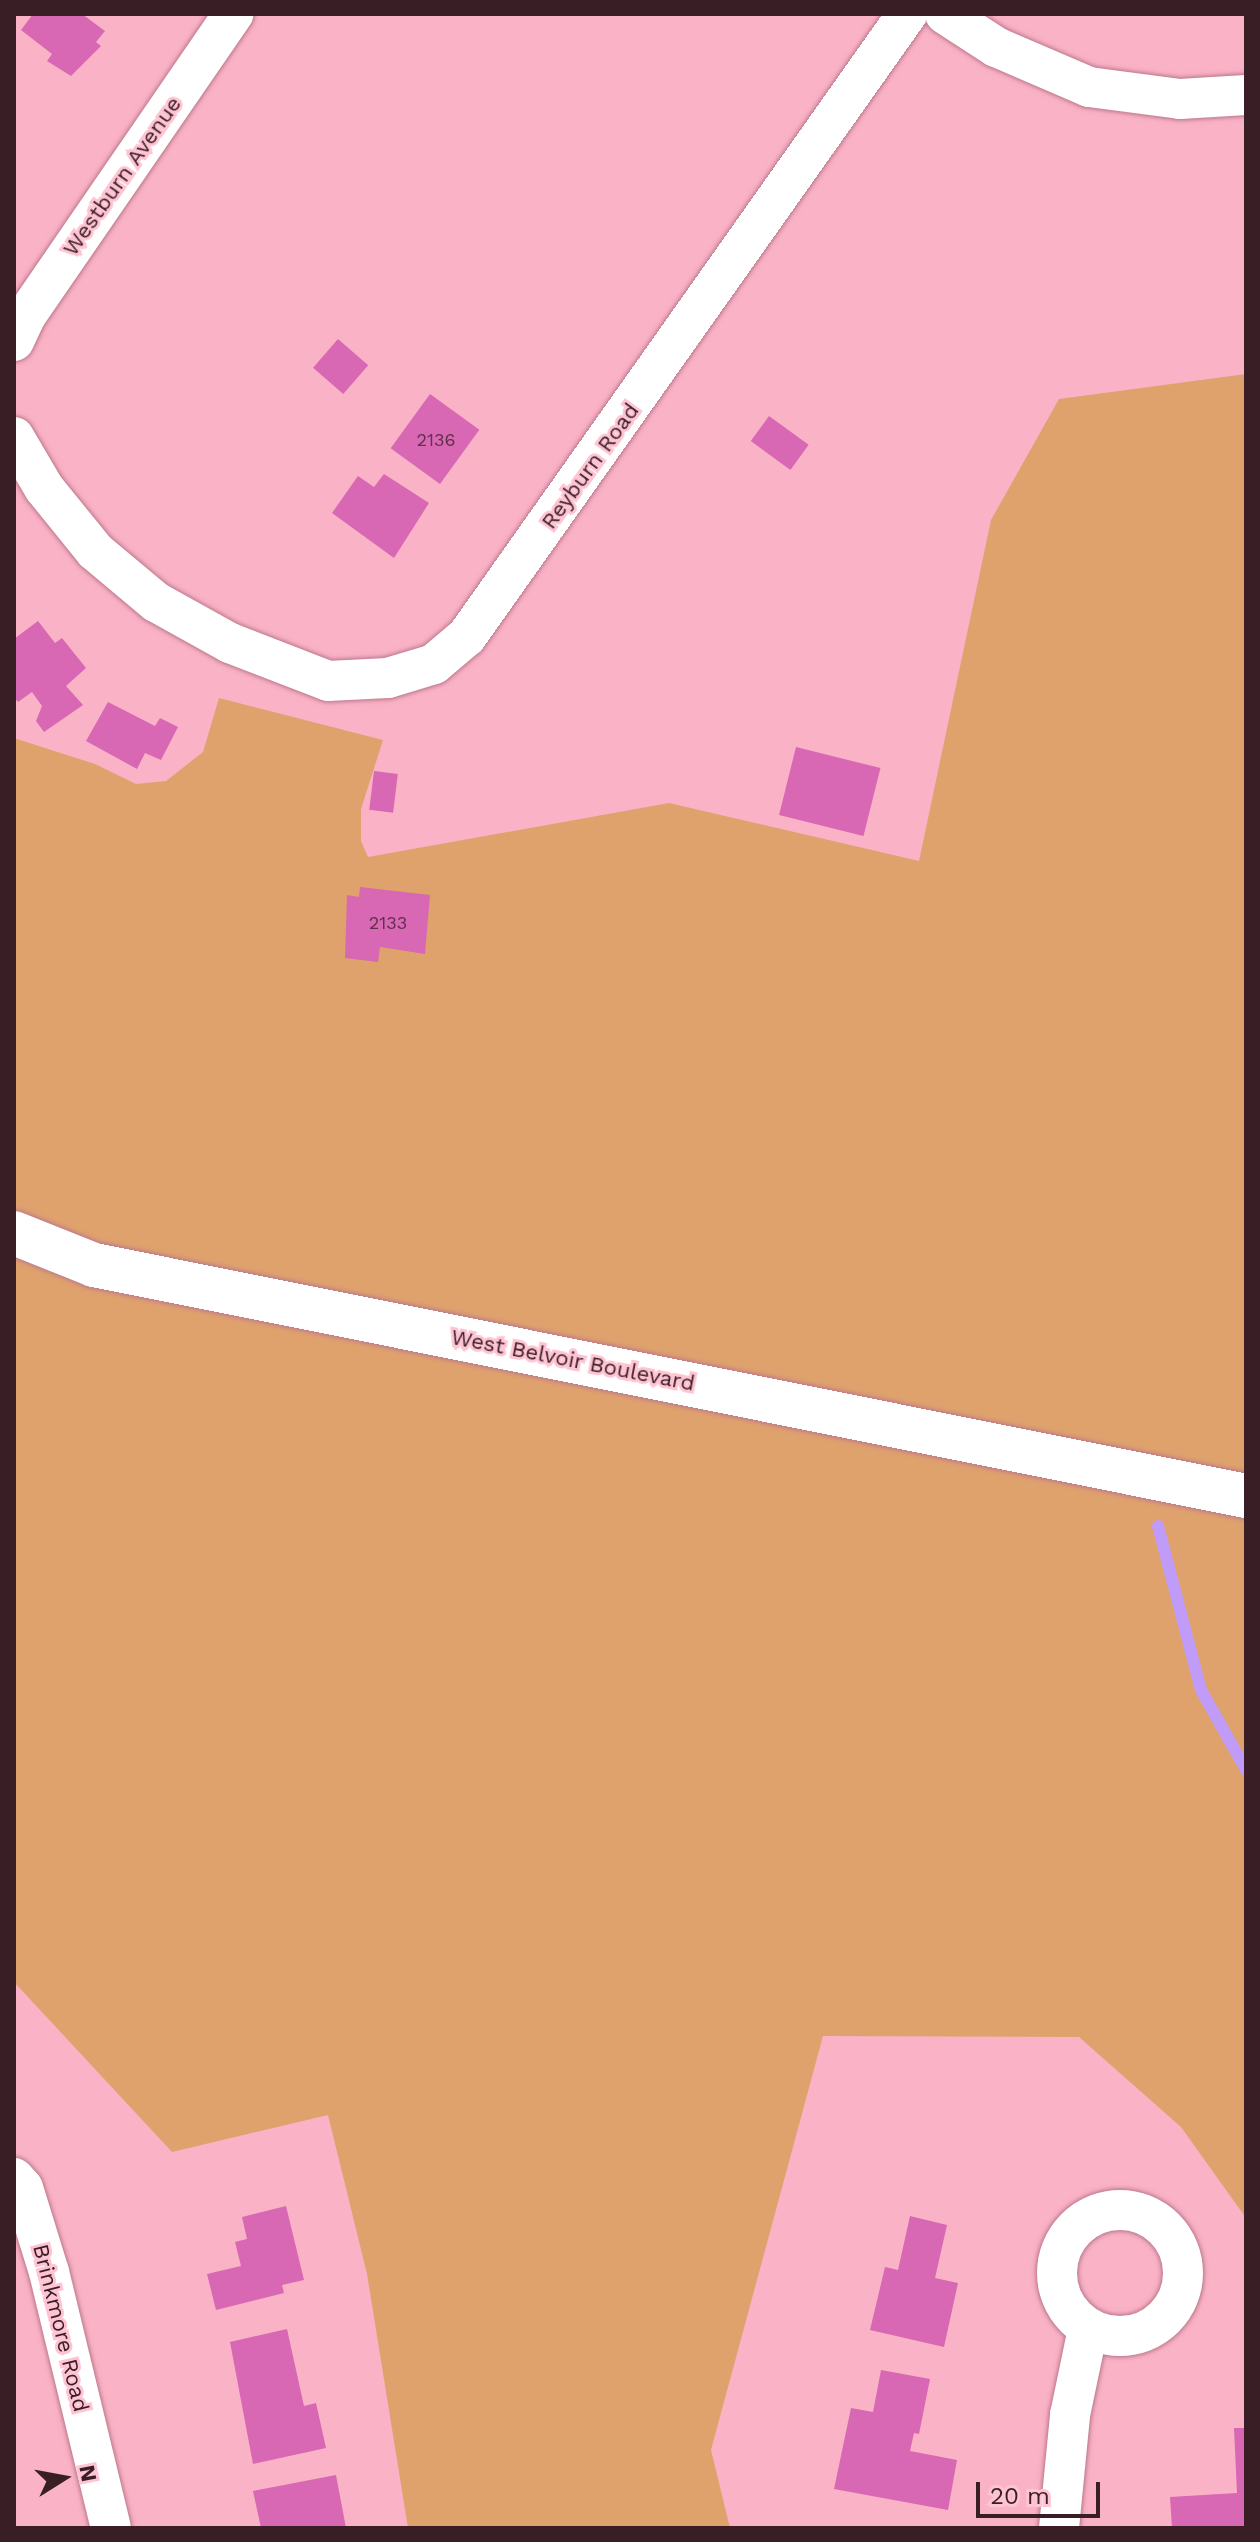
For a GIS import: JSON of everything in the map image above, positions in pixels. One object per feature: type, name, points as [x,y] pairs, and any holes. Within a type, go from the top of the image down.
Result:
[{"type":"street","name":"Westburn Avenue","points":[[14,341],[25,317],[233,14]]},
{"type":"street","name":"Reyburn Road","points":[[14,437],[23,457],[70,523],[124,579],[156,602],[230,643],[328,681],[404,675],[447,657],[607,443],[907,14]]},
{"type":"street","points":[[945,14],[1026,62],[1089,87],[1180,99],[1246,95]]},
{"type":"street","name":"West Belvoir Boulevard","points":[[14,1233],[94,1265],[1246,1496]]},
{"type":"street","name":"Brinkmore Road","points":[[14,2178],[23,2188],[49,2272],[111,2528]]},
{"type":"street","points":[[1059,2528],[1068,2428],[1088,2329]]},
{"type":"shaded area","points":[[1246,374],[1246,2218],[1181,2127],[1079,2037],[823,2036],[711,2450],[730,2528],[408,2528],[367,2274],[328,2115],[172,2152],[14,1982],[14,738],[95,764],[136,784],[166,781],[203,752],[219,698],[383,740],[361,809],[361,841],[368,857],[669,803],[919,861],[991,520],[1059,399]]},
{"type":"building","points":[[33,14],[82,14],[105,31],[96,42],[101,46],[71,76],[47,61],[52,54],[21,30]]},
{"type":"building","points":[[338,339],[368,365],[343,394],[313,368]]},
{"type":"building","points":[[430,394],[479,430],[440,484],[391,448]]},
{"type":"building","points":[[769,416],[809,445],[790,470],[751,441]]},
{"type":"building","points":[[384,474],[429,503],[394,558],[332,513],[358,476],[374,487]]},
{"type":"building","points":[[38,621],[55,643],[62,638],[86,668],[66,686],[83,705],[44,732],[36,721],[42,706],[32,692],[18,702],[14,697],[14,639]]},
{"type":"building","points":[[108,702],[155,726],[160,718],[178,727],[161,760],[145,753],[137,769],[86,741]]},
{"type":"building","points":[[796,747],[880,768],[863,836],[779,815]]},
{"type":"building","points":[[374,771],[398,774],[393,813],[369,810]]},
{"type":"building","points":[[360,887],[430,895],[425,954],[380,947],[378,962],[345,958],[347,895],[359,897]]},
{"type":"building","points":[[286,2206],[304,2280],[282,2285],[284,2293],[216,2310],[207,2274],[241,2266],[235,2242],[247,2239],[242,2217]]},
{"type":"building","points":[[910,2216],[947,2225],[935,2278],[958,2283],[944,2347],[870,2330],[885,2267],[898,2270]]},
{"type":"building","points":[[287,2329],[304,2406],[316,2403],[326,2448],[253,2464],[230,2342]]},
{"type":"building","points":[[881,2370],[930,2379],[919,2434],[914,2433],[910,2451],[957,2460],[948,2510],[834,2489],[851,2408],[873,2412]]},
{"type":"building","points":[[1234,2428],[1246,2428],[1246,2528],[1172,2528],[1170,2497],[1237,2493]]},
{"type":"building","points":[[336,2475],[346,2528],[261,2528],[253,2491]]},
{"type":"waterway","points":[[1158,1526],[1201,1690],[1246,1770]]}]
